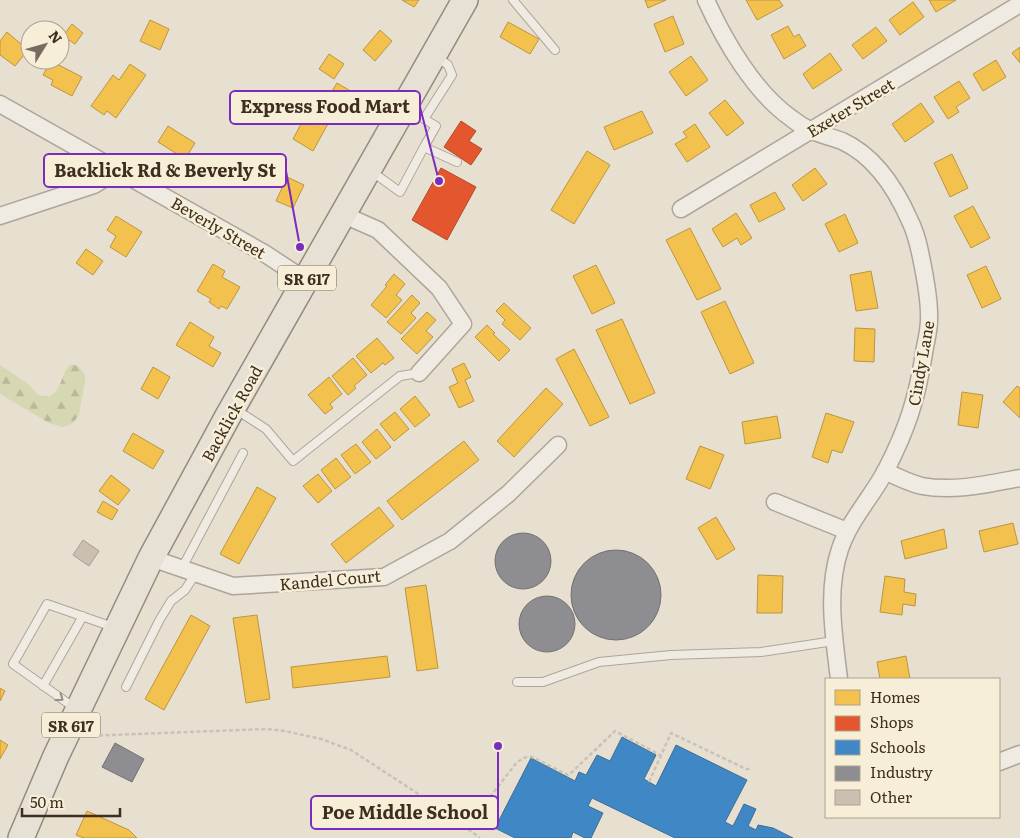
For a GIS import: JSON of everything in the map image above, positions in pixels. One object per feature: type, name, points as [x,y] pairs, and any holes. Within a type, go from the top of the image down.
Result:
[{"type":"main road","name":"Backlick Road","points":[[20,838],[67,733],[151,558],[233,408],[369,170],[414,113],[434,54],[465,0]]},
{"type":"street","name":"Cindy Lane","points":[[706,0],[729,46],[744,68],[780,110],[811,131],[853,147],[868,158],[888,180],[901,200],[911,223],[919,247],[928,291],[929,332],[916,398],[903,437],[885,471],[847,531],[840,550],[833,594],[834,641],[839,678]]},
{"type":"street","name":"Exeter Street","points":[[681,209],[1020,4]]},
{"type":"street","name":"Beverly Street","points":[[0,104],[264,253],[305,280]]},
{"type":"street","points":[[0,216],[94,185],[115,168]]},
{"type":"street","points":[[344,215],[378,230],[439,288],[463,324],[419,373]]},
{"type":"street","name":"Kandel Court","points":[[151,558],[234,586],[384,577],[450,541],[508,494],[558,445]]},
{"type":"street","points":[[885,471],[913,484],[940,488],[974,487],[1020,478]]},
{"type":"street","points":[[775,502],[847,531]]},
{"type":"street","points":[[1000,762],[1020,754]]},
{"type":"lane","points":[[513,0],[555,50]]},
{"type":"lane","points":[[369,170],[400,192],[436,126],[414,113]]},
{"type":"lane","points":[[424,147],[457,162]]},
{"type":"lane","points":[[233,408],[266,429],[293,461],[400,376],[419,373]]},
{"type":"lane","points":[[126,687],[171,601],[185,590],[189,571],[243,453]]},
{"type":"lane","points":[[78,711],[13,664],[47,604],[117,628]]},
{"type":"lane","points":[[43,686],[83,616]]},
{"type":"lane","points":[[517,682],[543,682],[599,662],[671,654],[760,652],[834,641]]},
{"type":"path","points":[[67,733],[80,736],[266,730],[284,731],[321,739],[351,750],[443,810],[480,838]]},
{"type":"path","points":[[466,828],[517,762],[526,758],[532,757],[568,775],[616,731],[660,755]]},
{"type":"path","points":[[649,782],[671,732],[746,769],[752,769]]},
{"type":"green space","points":[[71,364],[78,366],[85,375],[79,415],[72,424],[62,427],[49,423],[0,394],[0,365],[27,383],[38,395],[50,397],[58,388]]},
{"type":"building: Homes","points":[[402,0],[419,0],[414,7]]},
{"type":"building: Homes","points":[[645,0],[666,0],[648,8]]},
{"type":"building: Homes","points":[[746,0],[779,0],[783,6],[757,20]]},
{"type":"building: Homes","points":[[929,0],[956,0],[936,12]]},
{"type":"building: Homes","points":[[913,2],[924,17],[900,35],[889,20]]},
{"type":"building: Homes","points":[[673,16],[684,44],[665,52],[654,24]]},
{"type":"building: Homes","points":[[150,20],[169,29],[160,50],[140,41]]},
{"type":"building: Homes","points":[[508,22],[539,39],[530,54],[500,37]]},
{"type":"building: Homes","points":[[72,24],[83,33],[75,44],[70,41],[70,27]]},
{"type":"building: Homes","points":[[788,26],[794,37],[799,34],[806,46],[784,59],[771,35]]},
{"type":"building: Homes","points":[[876,27],[887,41],[863,59],[852,45]]},
{"type":"building: Homes","points":[[380,30],[392,41],[375,61],[363,50]]},
{"type":"building: Homes","points":[[7,32],[20,43],[20,60],[15,66],[0,55],[0,41]]},
{"type":"building: Homes","points":[[1020,47],[1020,63],[1012,53]]},
{"type":"building: Homes","points":[[830,53],[842,70],[813,89],[803,74]]},
{"type":"building: Homes","points":[[329,54],[344,64],[334,79],[319,69]]},
{"type":"building: Homes","points":[[691,56],[708,80],[686,96],[669,72]]},
{"type":"building: Homes","points":[[996,60],[1006,77],[983,91],[973,74]]},
{"type":"building: Homes","points":[[130,64],[146,75],[116,118],[107,111],[104,115],[91,106],[113,75],[119,80]]},
{"type":"building: Homes","points":[[46,70],[68,70],[82,77],[72,96],[51,85],[53,80],[43,75]]},
{"type":"building: Homes","points":[[959,81],[970,98],[956,107],[959,112],[948,119],[934,97]]},
{"type":"building: Homes","points":[[337,83],[359,96],[349,113],[327,99]]},
{"type":"building: Homes","points":[[725,100],[744,123],[727,136],[709,113]]},
{"type":"building: Homes","points":[[921,103],[934,122],[905,142],[892,124]]},
{"type":"building: Homes","points":[[642,111],[653,133],[614,150],[604,127]]},
{"type":"building: Homes","points":[[314,114],[329,122],[313,151],[293,139],[302,122],[307,125]]},
{"type":"building: Homes","points":[[695,124],[710,147],[687,162],[675,144],[687,137],[683,132]]},
{"type":"building: Homes","points":[[168,126],[195,143],[185,159],[158,142]]},
{"type":"building: Homes","points":[[587,151],[610,165],[574,224],[551,210]]},
{"type":"building: Homes","points":[[952,154],[968,188],[950,197],[934,163]]},
{"type":"building: Homes","points":[[815,168],[827,184],[803,201],[792,185]]},
{"type":"building: Homes","points":[[287,177],[304,185],[293,208],[276,201]]},
{"type":"building: Homes","points":[[775,192],[785,209],[759,222],[750,205]]},
{"type":"building: Homes","points":[[973,206],[990,238],[971,248],[954,216]]},
{"type":"building: Homes","points":[[736,213],[752,238],[741,245],[737,238],[723,247],[712,229]]},
{"type":"building: Homes","points":[[845,214],[858,243],[839,252],[825,224]]},
{"type":"building: Homes","points":[[116,216],[142,232],[126,257],[110,247],[116,236],[107,230]]},
{"type":"building: Homes","points":[[690,228],[721,289],[697,300],[666,240]]},
{"type":"building: Homes","points":[[86,249],[103,261],[93,275],[76,263]]},
{"type":"building: Homes","points":[[213,264],[225,271],[222,277],[240,287],[227,309],[221,306],[219,309],[209,302],[211,299],[197,291]]},
{"type":"building: Homes","points":[[596,265],[615,303],[592,314],[573,276]]},
{"type":"building: Homes","points":[[986,266],[1001,299],[982,308],[967,275]]},
{"type":"building: Homes","points":[[871,271],[878,308],[856,311],[850,275]]},
{"type":"building: Homes","points":[[394,274],[405,284],[396,295],[402,300],[386,318],[371,305],[387,286],[385,285]]},
{"type":"building: Homes","points":[[412,295],[420,303],[411,313],[416,318],[401,334],[387,322]]},
{"type":"building: Homes","points":[[725,301],[754,363],[730,374],[701,312]]},
{"type":"building: Homes","points":[[504,303],[531,328],[520,340],[502,324],[505,320],[496,311]]},
{"type":"building: Homes","points":[[427,312],[436,320],[426,331],[433,337],[417,354],[401,339]]},
{"type":"building: Homes","points":[[622,319],[655,393],[630,404],[596,330]]},
{"type":"building: Homes","points":[[190,322],[214,337],[209,346],[221,353],[213,367],[176,345]]},
{"type":"building: Homes","points":[[487,325],[495,333],[493,334],[510,350],[499,361],[475,337]]},
{"type":"building: Homes","points":[[855,328],[875,329],[874,362],[854,361]]},
{"type":"building: Homes","points":[[377,338],[394,358],[385,365],[383,363],[371,373],[356,356]]},
{"type":"building: Homes","points":[[574,349],[609,417],[590,426],[556,359]]},
{"type":"building: Homes","points":[[353,358],[367,375],[354,386],[356,388],[348,395],[332,376]]},
{"type":"building: Homes","points":[[464,363],[471,377],[465,380],[474,401],[459,408],[449,387],[458,383],[452,369]]},
{"type":"building: Homes","points":[[153,367],[170,377],[158,399],[141,389]]},
{"type":"building: Homes","points":[[329,377],[342,394],[330,404],[333,408],[325,414],[308,395]]},
{"type":"building: Homes","points":[[1017,386],[1020,388],[1020,418],[1003,402]]},
{"type":"building: Homes","points":[[546,388],[563,404],[514,457],[497,441]]},
{"type":"building: Homes","points":[[962,392],[983,395],[978,428],[958,425]]},
{"type":"building: Homes","points":[[415,396],[430,415],[415,427],[400,409]]},
{"type":"building: Homes","points":[[395,412],[409,429],[394,441],[380,424]]},
{"type":"building: Homes","points":[[826,413],[854,422],[842,453],[832,450],[828,463],[812,457]]},
{"type":"building: Homes","points":[[777,416],[781,438],[745,444],[742,422]]},
{"type":"building: Homes","points":[[377,429],[391,447],[376,459],[362,442]]},
{"type":"building: Homes","points":[[133,433],[164,451],[153,469],[123,451]]},
{"type":"building: Homes","points":[[464,441],[479,460],[402,520],[387,501]]},
{"type":"building: Homes","points":[[356,444],[371,462],[355,474],[341,455]]},
{"type":"building: Homes","points":[[700,446],[724,455],[710,489],[686,479]]},
{"type":"building: Homes","points":[[336,458],[351,477],[335,489],[321,470]]},
{"type":"building: Homes","points":[[318,474],[332,491],[318,503],[303,486]]},
{"type":"building: Homes","points":[[111,475],[130,490],[118,505],[99,491]]},
{"type":"building: Homes","points":[[257,487],[276,498],[239,564],[220,554]]},
{"type":"building: Homes","points":[[103,501],[118,510],[112,520],[97,512]]},
{"type":"building: Homes","points":[[379,507],[394,526],[346,563],[331,544]]},
{"type":"building: Homes","points":[[716,517],[735,549],[717,560],[698,528]]},
{"type":"building: Homes","points":[[1013,523],[1018,544],[984,552],[979,531]]},
{"type":"building: Homes","points":[[944,529],[947,548],[905,559],[901,541]]},
{"type":"building: Homes","points":[[758,575],[783,576],[782,613],[757,613]]},
{"type":"building: Homes","points":[[885,576],[905,579],[904,592],[916,594],[915,606],[903,604],[902,615],[880,612]]},
{"type":"building: Homes","points":[[426,585],[438,668],[417,671],[405,588]]},
{"type":"building: Homes","points":[[191,615],[210,626],[164,710],[145,699]]},
{"type":"building: Homes","points":[[257,615],[270,699],[246,703],[233,618]]},
{"type":"building: Homes","points":[[387,656],[390,677],[293,688],[291,667]]},
{"type":"building: Homes","points":[[906,656],[910,678],[880,678],[877,662]]},
{"type":"building: Homes","points":[[0,688],[5,691],[0,701]]},
{"type":"building: Homes","points":[[0,740],[8,745],[0,759]]},
{"type":"building: Homes","points":[[87,811],[129,830],[137,838],[84,838],[76,835]]},
{"type":"building: Shops","points":[[461,121],[476,131],[469,141],[482,149],[471,165],[444,147]]},
{"type":"building: Shops","points":[[441,168],[476,187],[447,240],[412,220]]},
{"type":"building: Schools","points":[[622,737],[656,755],[644,779],[656,786],[676,745],[747,780],[725,822],[733,826],[744,804],[756,809],[748,826],[756,830],[758,825],[773,828],[793,838],[675,838],[592,798],[588,806],[603,813],[591,838],[585,838],[573,832],[571,838],[515,838],[495,828],[531,758],[575,781],[579,772],[586,775],[597,755],[610,761]]},
{"type":"building: Industry","points":[[523,533],[534,535],[543,541],[549,550],[551,561],[549,572],[543,581],[534,587],[523,589],[512,587],[503,581],[497,572],[495,561],[497,550],[503,541],[512,535]]},
{"type":"building: Industry","points":[[616,550],[633,553],[648,563],[658,578],[661,595],[658,612],[648,627],[633,637],[616,640],[599,637],[584,627],[574,612],[571,595],[574,578],[584,563],[599,553]]},
{"type":"building: Industry","points":[[541,596],[553,596],[563,600],[571,608],[575,624],[571,640],[563,648],[553,652],[541,652],[531,648],[523,640],[519,630],[519,618],[523,608],[531,600]]},
{"type":"building: Industry","points":[[115,743],[144,759],[132,782],[102,767]]},
{"type":"building: Other","points":[[83,540],[99,551],[89,566],[73,555]]},
{"type":"place","name":"Express Food Mart","points":[[439,181]]},
{"type":"place","name":"Backlick Rd & Beverly St","points":[[300,247]]},
{"type":"place","name":"Poe Middle School","points":[[498,746]]}]
